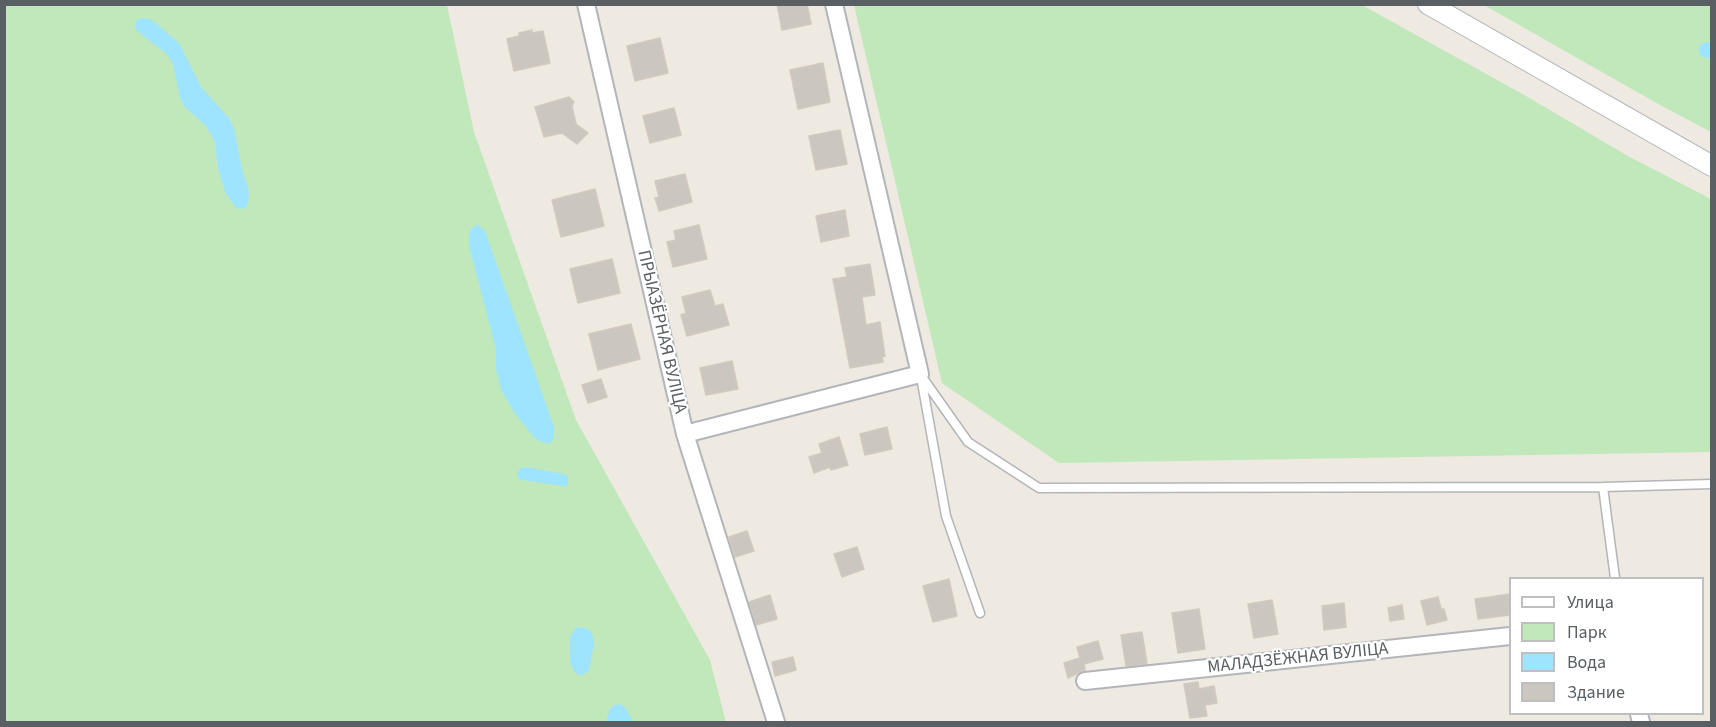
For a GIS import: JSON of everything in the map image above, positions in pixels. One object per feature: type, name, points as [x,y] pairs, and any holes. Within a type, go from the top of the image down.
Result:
[{"type":"street","name":"ПРЫАЗЁРНАЯ ВУЛІЦА","points":[[586,4],[685,434],[776,723]]},
{"type":"street","points":[[685,434],[920,374],[834,4]]},
{"type":"street","points":[[1428,4],[1712,166]]},
{"type":"street","name":"МАЛАДЗЁЖНАЯ ВУЛІЦА","points":[[1085,681],[1509,636]]},
{"type":"lane","points":[[920,374],[968,442],[1039,488],[1603,487],[1712,484]]},
{"type":"lane","points":[[920,374],[946,516],[980,613]]},
{"type":"lane","points":[[1603,487],[1615,577]]},
{"type":"green space","points":[[4,5],[447,5],[474,132],[576,420],[710,660],[726,722],[5,722]]},
{"type":"green space","points":[[854,5],[1362,5],[1526,96],[1628,156],[1711,199],[1711,452],[1059,463],[942,383]]},
{"type":"green space","points":[[1484,5],[1711,5],[1711,132],[1660,105]]},
{"type":"water","points":[[138,19],[152,20],[179,43],[201,87],[229,118],[234,128],[249,191],[248,205],[245,208],[239,209],[226,194],[218,169],[215,142],[206,126],[185,107],[180,98],[173,64],[168,55],[136,30],[135,24]]},
{"type":"water","points":[[475,225],[485,231],[554,427],[554,439],[548,444],[533,436],[514,412],[501,390],[496,369],[496,349],[469,246],[469,233]]},
{"type":"water","points":[[525,467],[564,474],[568,477],[568,485],[519,479],[517,473]]},
{"type":"water","points":[[577,627],[588,629],[592,633],[594,644],[589,670],[583,675],[574,671],[570,662],[570,636]]},
{"type":"water","points":[[620,704],[625,707],[633,722],[606,722],[610,709]]},
{"type":"building","points":[[777,4],[807,4],[811,24],[782,30]]},
{"type":"building","points":[[532,30],[532,33],[543,31],[550,63],[514,71],[507,39]]},
{"type":"building","points":[[660,38],[668,73],[635,81],[627,46]]},
{"type":"building","points":[[823,63],[830,102],[798,109],[790,70]]},
{"type":"building","points":[[569,97],[574,102],[572,106],[576,124],[588,133],[577,144],[562,133],[544,137],[535,107]]},
{"type":"building","points":[[674,108],[681,135],[650,143],[643,116]]},
{"type":"building","points":[[840,130],[847,164],[816,170],[809,136]]},
{"type":"building","points":[[685,174],[692,202],[659,211],[655,198],[659,197],[655,181]]},
{"type":"building","points":[[595,189],[604,226],[561,237],[552,200]]},
{"type":"building","points":[[845,210],[849,236],[821,242],[816,216]]},
{"type":"building","points":[[699,225],[707,259],[673,267],[667,242],[676,240],[674,231]]},
{"type":"building","points":[[612,259],[620,293],[578,303],[570,269]]},
{"type":"building","points":[[870,264],[875,295],[862,297],[866,325],[880,322],[885,356],[882,357],[883,362],[850,368],[833,279],[847,277],[845,268]]},
{"type":"building","points":[[710,290],[715,306],[723,304],[729,325],[687,336],[681,315],[686,313],[682,297]]},
{"type":"building","points":[[631,324],[640,359],[598,370],[589,334]]},
{"type":"building","points":[[732,361],[738,389],[706,395],[700,368]]},
{"type":"building","points":[[601,379],[607,397],[588,403],[582,385]]},
{"type":"building","points":[[887,427],[892,449],[865,455],[860,434]]},
{"type":"building","points":[[839,437],[848,465],[831,470],[830,467],[814,473],[809,457],[822,453],[819,444]]},
{"type":"building","points":[[747,531],[754,551],[735,557],[729,537]]},
{"type":"building","points":[[857,547],[864,569],[842,577],[834,554]]},
{"type":"building","points":[[949,579],[957,616],[933,622],[923,586]]},
{"type":"building","points":[[1509,594],[1509,615],[1478,619],[1475,599]]},
{"type":"building","points":[[770,595],[777,619],[756,625],[749,602]]},
{"type":"building","points":[[1438,597],[1447,620],[1427,625],[1421,601]]},
{"type":"building","points":[[1272,600],[1278,634],[1254,638],[1248,604]]},
{"type":"building","points":[[1344,603],[1346,627],[1324,630],[1322,606]]},
{"type":"building","points":[[1402,605],[1404,619],[1390,621],[1388,608]]},
{"type":"building","points":[[1199,609],[1205,649],[1178,653],[1172,613]]},
{"type":"building","points":[[1142,632],[1147,664],[1126,666],[1121,635]]},
{"type":"building","points":[[1098,641],[1103,659],[1084,664],[1085,670],[1068,678],[1064,663],[1080,658],[1077,647]]},
{"type":"building","points":[[793,657],[796,670],[775,676],[772,662]]},
{"type":"building","points":[[1198,682],[1199,689],[1214,686],[1217,703],[1205,705],[1207,716],[1190,718],[1184,684]]},
{"type":"waterway","points":[[1706,50],[1712,50]]}]
